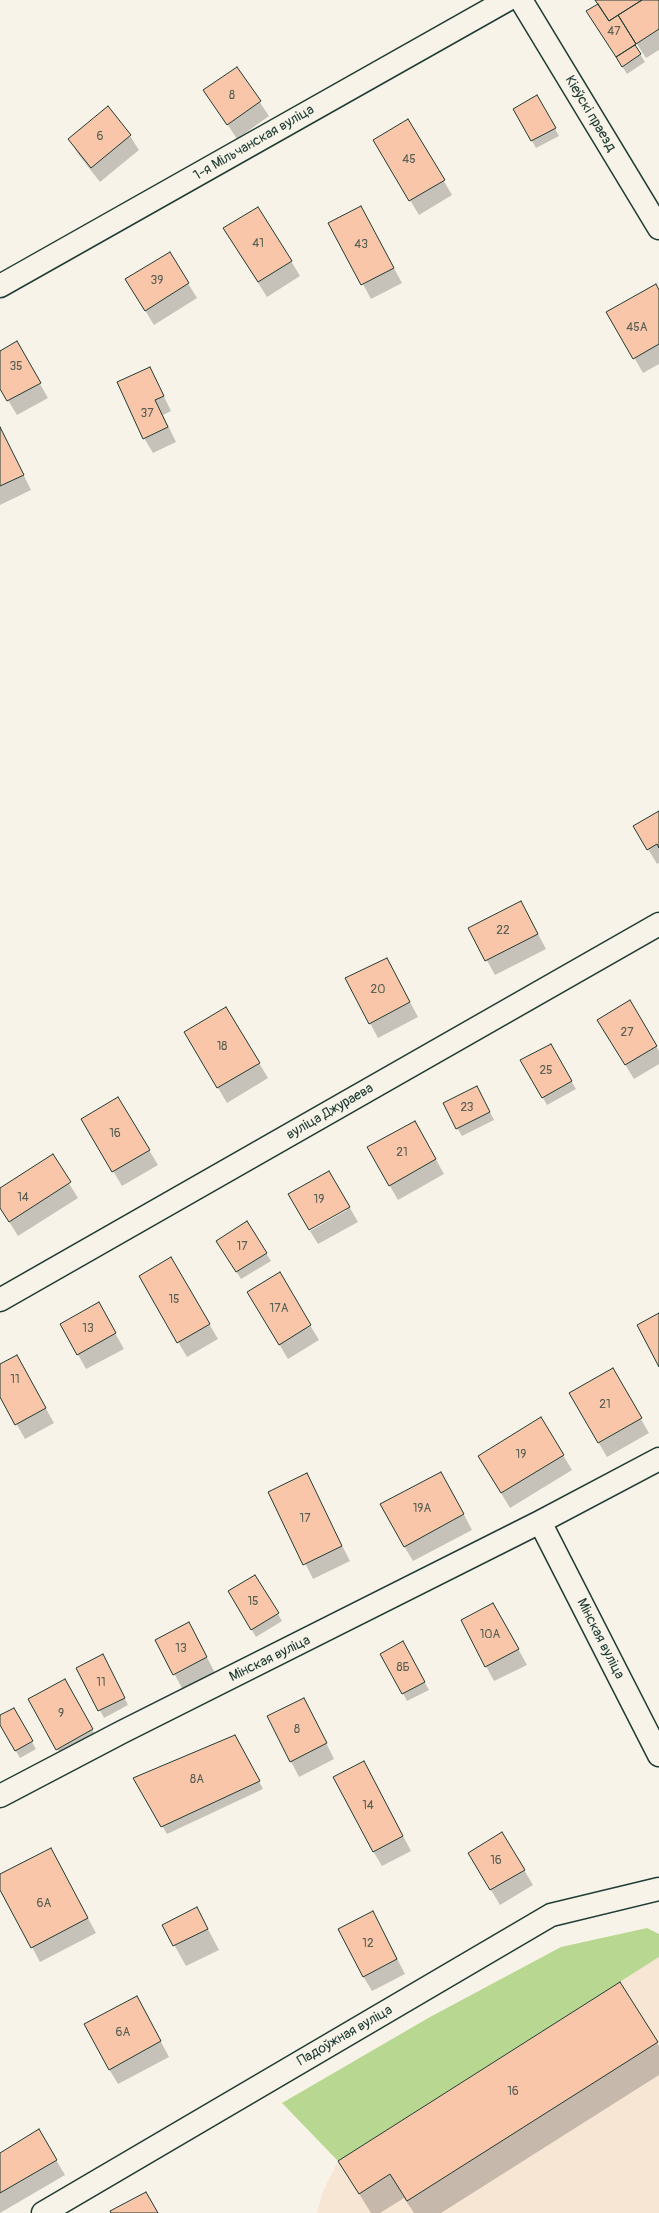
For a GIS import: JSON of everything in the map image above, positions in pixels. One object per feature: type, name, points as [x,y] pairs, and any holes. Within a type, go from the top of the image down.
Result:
[{"type":"street","name":"1-я Мільчанская вуліца","points":[[0,286],[507,0]]},
{"type":"street","name":"Кіеўскі праезд","points":[[521,0],[659,228]]},
{"type":"street","name":"вуліца Джураева","points":[[0,1300],[659,924]]},
{"type":"street","name":"Мінская вуліца","points":[[0,1796],[122,1732],[540,1522],[659,1459]]},
{"type":"street","name":"Мінская вуліца","points":[[540,1522],[659,1755]]},
{"type":"street","name":"Падоўжная вуліца","points":[[43,2213],[551,1915],[659,1889]]},
{"type":"shaded area","points":[[659,1957],[659,2213],[317,2213],[323,2191],[338,2161]]},
{"type":"green space","points":[[647,1928],[659,1934],[659,1957],[338,2161],[282,2103],[430,2017],[561,1947]]},
{"type":"building","points":[[595,0],[642,0],[609,21]]},
{"type":"building","points":[[642,0],[659,0],[659,29],[636,44],[618,15]]},
{"type":"building","points":[[598,4],[609,21],[618,15],[636,44],[616,57],[586,11]]},
{"type":"building","points":[[635,45],[641,54],[622,67],[616,57]]},
{"type":"building","points":[[237,67],[261,101],[227,125],[203,90]]},
{"type":"building","points":[[537,95],[556,128],[531,141],[513,109]]},
{"type":"building","points":[[108,106],[131,135],[91,168],[68,139]]},
{"type":"building","points":[[408,119],[445,180],[409,201],[373,140]]},
{"type":"building","points":[[361,206],[394,268],[361,285],[328,223]]},
{"type":"building","points":[[258,207],[292,261],[258,282],[223,228]]},
{"type":"building","points":[[170,252],[189,283],[145,311],[125,279]]},
{"type":"building","points":[[656,284],[659,290],[659,344],[633,359],[606,312]]},
{"type":"building","points":[[17,341],[41,383],[7,401],[0,389],[0,351]]},
{"type":"building","points":[[150,367],[164,396],[155,400],[168,427],[143,439],[117,382]]},
{"type":"building","points":[[0,427],[24,475],[0,486]]},
{"type":"building","points":[[659,811],[659,848],[657,844],[647,850],[633,826]]},
{"type":"building","points":[[521,901],[538,934],[485,961],[468,928]]},
{"type":"building","points":[[387,958],[410,1002],[369,1024],[345,978]]},
{"type":"building","points":[[630,1000],[657,1046],[625,1065],[597,1020]]},
{"type":"building","points":[[226,1007],[260,1063],[217,1088],[184,1032]]},
{"type":"building","points":[[551,1044],[572,1081],[542,1098],[520,1060]]},
{"type":"building","points":[[477,1086],[490,1112],[456,1129],[443,1103]]},
{"type":"building","points":[[118,1097],[150,1150],[112,1172],[81,1119]]},
{"type":"building","points":[[415,1121],[436,1159],[389,1186],[367,1147]]},
{"type":"building","points":[[53,1154],[71,1182],[9,1222],[0,1208],[0,1188]]},
{"type":"building","points":[[329,1171],[350,1207],[309,1230],[288,1194]]},
{"type":"building","points":[[247,1221],[267,1253],[236,1272],[216,1241]]},
{"type":"building","points":[[171,1257],[210,1324],[177,1343],[139,1276]]},
{"type":"building","points":[[280,1272],[311,1325],[279,1345],[247,1292]]},
{"type":"building","points":[[99,1302],[116,1333],[77,1355],[60,1324]]},
{"type":"building","points":[[659,1313],[659,1367],[637,1325]]},
{"type":"building","points":[[17,1355],[46,1408],[15,1425],[0,1397],[0,1364]]},
{"type":"building","points":[[613,1368],[642,1418],[598,1443],[569,1393]]},
{"type":"building","points":[[541,1417],[564,1455],[501,1493],[478,1456]]},
{"type":"building","points":[[441,1472],[464,1514],[404,1547],[380,1504]]},
{"type":"building","points":[[307,1473],[342,1546],[303,1565],[268,1492]]},
{"type":"building","points":[[255,1575],[279,1613],[251,1630],[228,1591]]},
{"type":"building","points":[[493,1603],[519,1649],[485,1667],[461,1620]]},
{"type":"building","points":[[189,1622],[207,1657],[173,1675],[155,1640]]},
{"type":"building","points":[[403,1641],[425,1682],[402,1694],[380,1654]]},
{"type":"building","points":[[103,1654],[125,1698],[98,1711],[76,1668]]},
{"type":"building","points":[[65,1679],[93,1729],[56,1750],[28,1699]]},
{"type":"building","points":[[304,1698],[327,1743],[290,1762],[267,1716]]},
{"type":"building","points":[[14,1708],[33,1741],[15,1751],[0,1725],[0,1715]]},
{"type":"building","points":[[235,1735],[260,1781],[161,1827],[133,1778]]},
{"type":"building","points":[[364,1761],[403,1836],[373,1852],[333,1777]]},
{"type":"building","points":[[502,1832],[525,1870],[490,1890],[468,1853]]},
{"type":"building","points":[[51,1848],[88,1918],[31,1948],[0,1890],[0,1874]]},
{"type":"building","points":[[197,1907],[208,1929],[173,1946],[162,1925]]},
{"type":"building","points":[[373,1911],[397,1959],[363,1977],[338,1929]]},
{"type":"building","points":[[620,1982],[658,2042],[407,2201],[390,2174],[359,2194],[338,2161]]},
{"type":"building","points":[[137,1996],[161,2041],[109,2070],[84,2024]]},
{"type":"building","points":[[39,2129],[57,2160],[0,2193],[0,2153]]},
{"type":"building","points":[[146,2192],[158,2213],[111,2213],[110,2211]]}]
